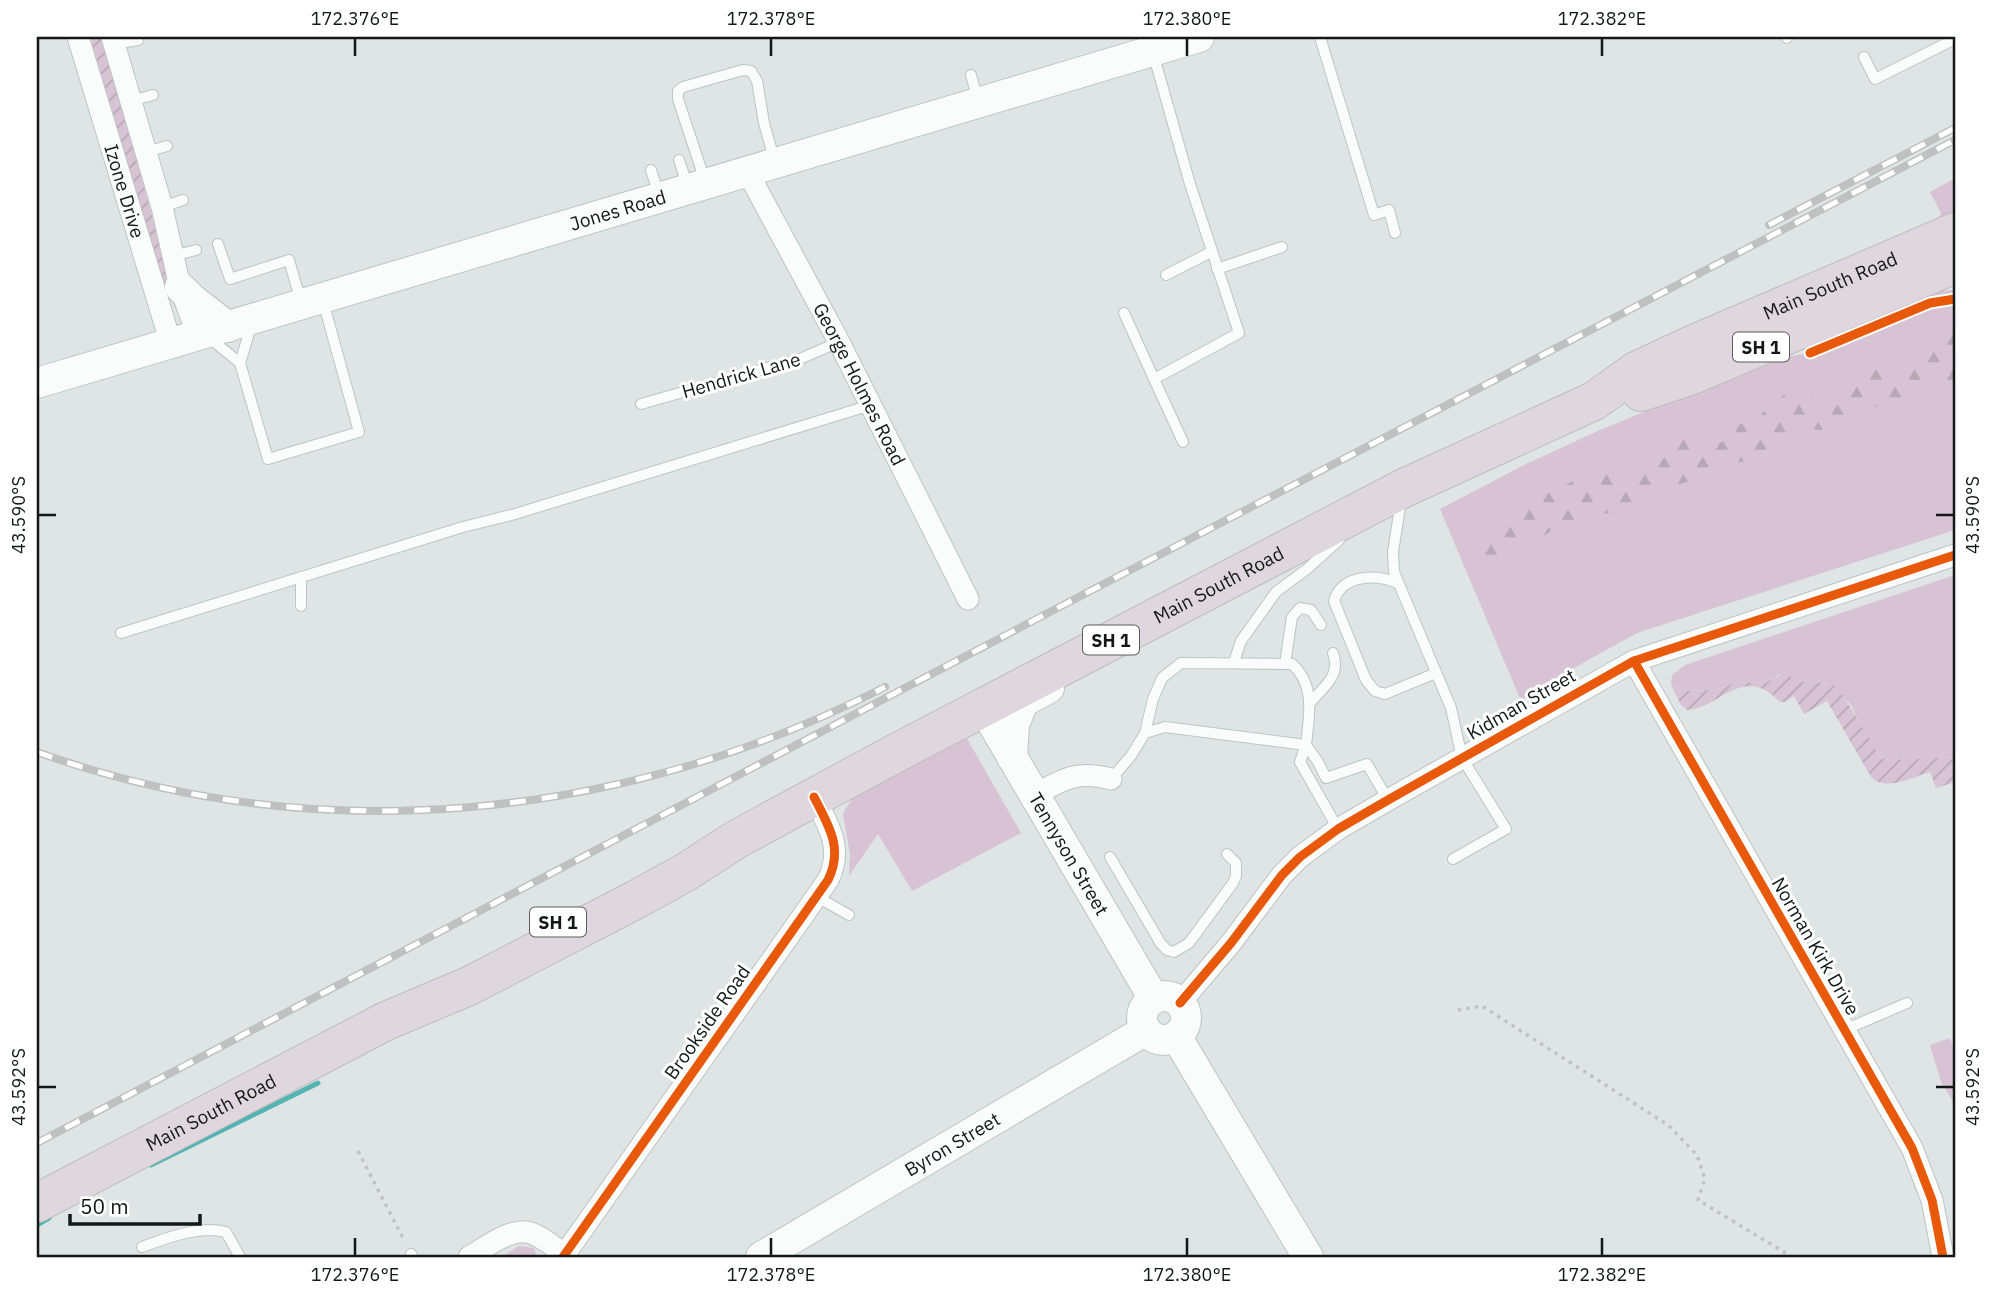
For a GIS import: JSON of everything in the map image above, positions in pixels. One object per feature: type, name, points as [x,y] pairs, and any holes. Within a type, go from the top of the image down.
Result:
[{"type":"highway","name":"Main South Road","points":[[37,1203],[386,1021],[469,986],[686,872],[737,839],[814,797],[1404,488],[1594,401],[1636,371],[1749,316],[1955,232]]},
{"type":"highway","name":"Main South Road","points":[[1594,401],[1646,391],[1692,375],[1945,275]]},
{"type":"street","name":"Izone Drive","points":[[78,37],[211,332]]},
{"type":"street","name":"Jones Road","points":[[37,383],[312,302],[655,184],[698,186],[762,167],[975,89],[1199,37]]},
{"type":"street","name":"Izone Drive","points":[[113,40],[162,207],[180,286]]},
{"type":"street","name":"George Holmes Road","points":[[762,167],[755,186],[839,342],[968,598]]},
{"type":"street","points":[[180,286],[207,312],[211,332]]},
{"type":"street","name":"Kidman Street","points":[[1167,1001],[1231,943],[1282,875],[1300,856],[1338,829],[1462,758],[1634,662],[1955,555]]},
{"type":"street","points":[[1012,757],[1014,725],[1023,702],[1215,602],[1238,574]]},
{"type":"street","name":"Norman Kirk Drive","points":[[1634,662],[1904,1132],[1920,1165],[1932,1200],[1943,1257]]},
{"type":"street","name":"Tennyson Street","points":[[984,707],[1034,795],[1167,1001]]},
{"type":"street","points":[[1034,795],[1073,775],[1097,775],[1111,779]]},
{"type":"street","name":"Brookside Road","points":[[564,1256],[817,897],[832,871],[836,850],[833,835],[814,797]]},
{"type":"street","points":[[1167,1001],[1184,1010],[1185,1024],[1176,1036],[1163,1040],[1146,1030],[1142,1016],[1148,1003],[1167,1001]]},
{"type":"street","name":"Byron Street","points":[[761,1257],[1146,1030]]},
{"type":"street","points":[[1176,1036],[1308,1257]]},
{"type":"street","points":[[469,1257],[510,1235],[522,1232],[537,1236],[564,1256]]},
{"type":"lane","points":[[1320,37],[1374,215],[1389,211],[1395,233]]},
{"type":"lane","points":[[1864,57],[1875,79],[1955,39]]},
{"type":"lane","points":[[113,40],[138,40]]},
{"type":"lane","points":[[1153,46],[1212,252],[1239,332],[1154,379]]},
{"type":"lane","points":[[698,186],[678,99],[678,91],[683,87],[743,70],[751,71],[757,81],[764,123],[762,167]]},
{"type":"lane","points":[[131,101],[153,96]]},
{"type":"lane","points":[[146,152],[167,146]]},
{"type":"lane","points":[[679,160],[698,186]]},
{"type":"lane","points":[[162,207],[183,200]]},
{"type":"lane","points":[[211,332],[240,363],[268,459],[359,432],[312,302],[289,260],[230,279],[218,244]]},
{"type":"lane","points":[[1217,268],[1282,247]]},
{"type":"lane","points":[[173,257],[196,250]]},
{"type":"lane","points":[[1166,275],[1212,252]]},
{"type":"lane","points":[[1124,313],[1183,442]]},
{"type":"lane","points":[[211,332],[240,363]]},
{"type":"lane","name":"Hendrick Lane","points":[[641,404],[802,358],[839,342]]},
{"type":"lane","points":[[121,633],[301,576],[871,405]]},
{"type":"lane","points":[[1404,488],[1393,552],[1394,572],[1451,708],[1462,758],[1506,829],[1453,859]]},
{"type":"lane","points":[[1234,662],[1241,641],[1276,592],[1404,488]]},
{"type":"lane","points":[[301,576],[301,606]]},
{"type":"lane","points":[[1398,583],[1386,578],[1368,576],[1340,589],[1336,594],[1334,601],[1366,680],[1375,691],[1385,694],[1436,673]]},
{"type":"lane","points":[[1285,664],[1295,611],[1300,608],[1311,610],[1321,625]]},
{"type":"lane","points":[[1311,702],[1336,673],[1333,653]]},
{"type":"lane","points":[[1111,779],[1131,756],[1145,733],[1153,699],[1162,678],[1181,663],[1292,664],[1303,673],[1311,702],[1306,745],[1300,762],[1338,829]]},
{"type":"lane","points":[[1145,733],[1165,727],[1306,745],[1326,778],[1367,764],[1388,800]]},
{"type":"lane","points":[[1110,857],[1161,944],[1174,952],[1189,943],[1233,883],[1236,863],[1227,854]]},
{"type":"lane","points":[[817,897],[849,915]]},
{"type":"lane","points":[[1844,1030],[1908,1003]]},
{"type":"lane","points":[[142,1247],[176,1235],[217,1230],[226,1232],[240,1257]]},
{"type":"path","points":[[1458,1010],[1482,1006],[1668,1125],[1698,1155],[1705,1179],[1698,1200],[1792,1257]]},
{"type":"path","points":[[358,1151],[410,1252]]},
{"type":"green space","points":[[90,37],[104,37],[163,257],[169,286],[165,288]]},
{"type":"green space","points":[[1955,178],[1955,217],[1936,225],[1941,213],[1930,192]]},
{"type":"green space","points":[[1955,290],[1955,530],[1637,633],[1547,683],[1521,701],[1440,509],[1522,466],[1600,430],[1772,359],[1810,353],[1859,332],[1882,312],[1936,291]]},
{"type":"green space","points":[[1943,325],[1955,328],[1955,384],[1952,386],[1944,388],[1933,385],[1911,399],[1902,396],[1888,409],[1875,406],[1863,413],[1854,412],[1843,422],[1836,420],[1836,427],[1802,429],[1794,437],[1786,437],[1770,452],[1758,450],[1751,460],[1730,464],[1715,474],[1710,472],[1702,479],[1694,477],[1611,513],[1590,515],[1563,527],[1553,527],[1544,536],[1522,540],[1520,546],[1510,546],[1498,556],[1484,558],[1484,533],[1501,516],[1596,470],[1624,470],[1669,456],[1669,444],[1673,434],[1686,431],[1708,444],[1727,440],[1738,425],[1758,417],[1781,397],[1801,385],[1809,388],[1816,404],[1870,367],[1907,365],[1917,356],[1930,334]]},
{"type":"green space","points":[[1955,575],[1955,757],[1890,760],[1881,758],[1851,705],[1831,684],[1797,681],[1781,674],[1764,683],[1739,682],[1714,690],[1675,693],[1671,684],[1672,675],[1685,665]]},
{"type":"green space","points":[[1785,673],[1797,681],[1831,684],[1840,690],[1881,758],[1890,760],[1955,757],[1955,782],[1936,788],[1930,772],[1899,782],[1877,781],[1871,777],[1827,701],[1804,714],[1794,696],[1780,702],[1767,691],[1743,687],[1687,710],[1675,693],[1714,690],[1739,682],[1764,683]]},
{"type":"green space","points":[[965,735],[1021,833],[912,891],[878,834],[849,876],[850,854],[843,814],[852,798]]},
{"type":"green space","points":[[1950,1038],[1955,1053],[1955,1105],[1941,1082],[1930,1045]]},
{"type":"green space","points":[[518,1246],[534,1248],[537,1257],[503,1257]]},
{"type":"waterway","points":[[151,1165],[318,1083]]},
{"type":"waterway","points":[[37,1225],[49,1218]]},
{"type":"railway","points":[[1769,225],[1955,128]]},
{"type":"railway","points":[[37,1143],[1955,140]]},
{"type":"railway","points":[[37,752],[143,783],[251,803],[359,811],[467,807],[575,793],[681,768],[785,732],[885,687]]},
{"type":"cycle path","points":[[1810,353],[1930,303],[1955,299]]},
{"type":"cycle path","points":[[1180,1003],[1231,943],[1282,875],[1300,857],[1338,829],[1388,800],[1634,661],[1955,555]]},
{"type":"cycle path","points":[[1634,661],[1912,1148],[1932,1200],[1943,1257]]},
{"type":"cycle path","points":[[563,1257],[828,880],[833,868],[834,847],[829,827],[814,797]]}]
